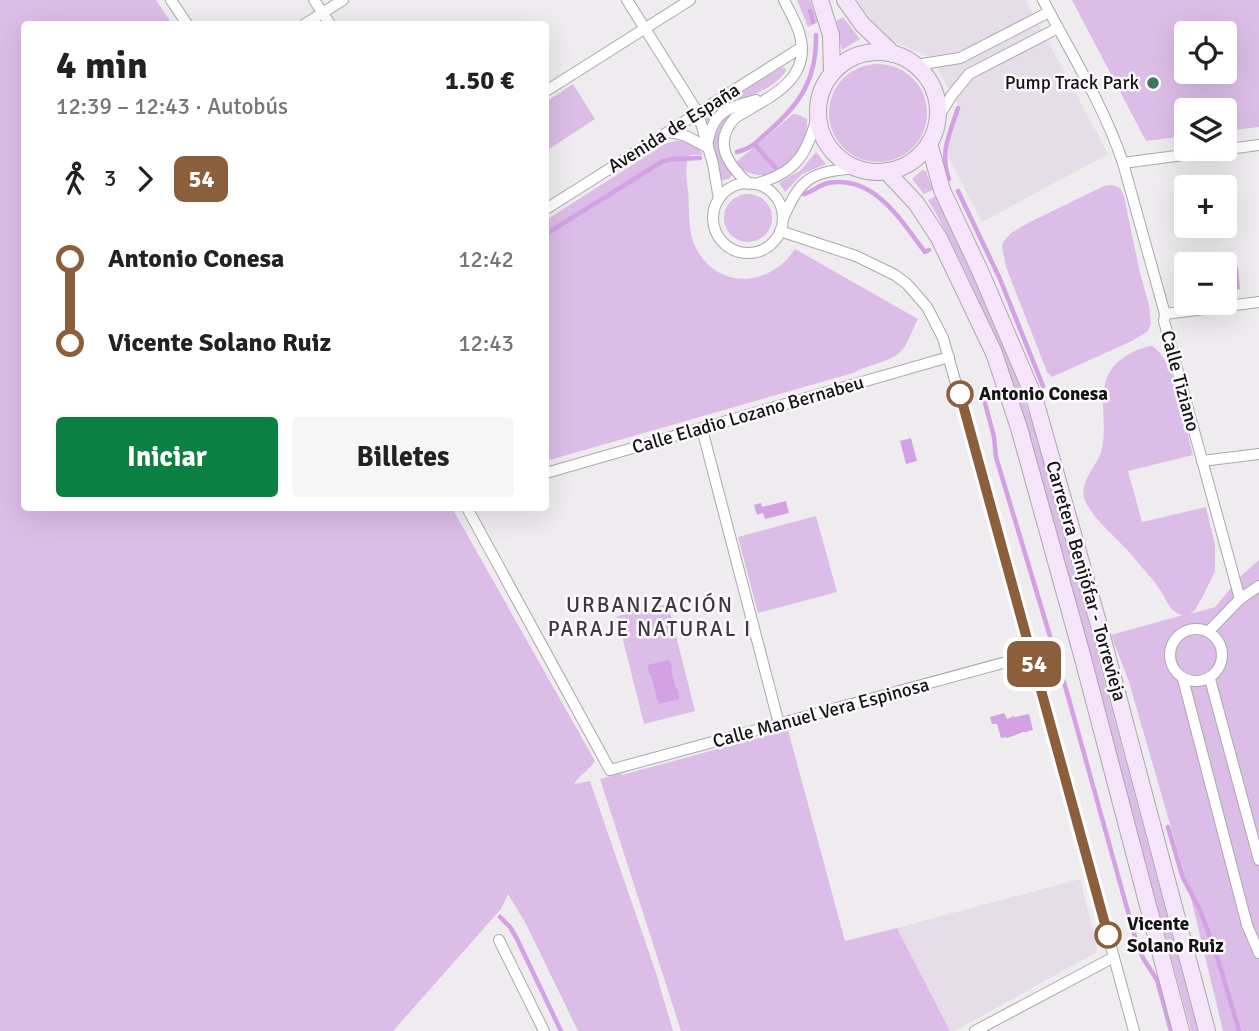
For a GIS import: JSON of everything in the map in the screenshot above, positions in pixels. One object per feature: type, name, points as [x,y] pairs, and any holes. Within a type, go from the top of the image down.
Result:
[{"type":"main road","points":[[820,0],[831,35],[832,73]]},
{"type":"main road","points":[[845,0],[862,24],[893,54]]},
{"type":"main road","points":[[874,52],[893,54],[916,65],[929,80],[938,107],[938,117],[923,152],[906,165],[886,172],[871,172],[841,160],[829,147],[821,131],[818,114],[821,92],[832,73],[847,61],[874,52]]},
{"type":"main road","name":"Carretera Benijófar - Torrevieja","points":[[929,143],[942,190],[1034,397],[1102,636],[1207,1031]]},
{"type":"main road","name":"Carretera Benijófar - Torrevieja","points":[[886,172],[916,202],[939,238],[994,354],[1019,428],[1082,655],[1181,1031]]},
{"type":"street","points":[[171,0],[185,21]]},
{"type":"street","points":[[314,0],[328,21]]},
{"type":"street","points":[[309,21],[343,0]]},
{"type":"street","points":[[627,0],[698,113],[713,164],[719,199]]},
{"type":"street","points":[[549,90],[690,0]]},
{"type":"street","points":[[783,219],[775,197],[739,174],[730,162],[725,153],[724,136],[735,118],[779,92],[792,78],[800,61],[800,35],[784,0]]},
{"type":"street","name":"Calle Tiziano","points":[[1043,0],[1108,124],[1123,163],[1240,599]]},
{"type":"street","points":[[916,65],[960,58],[1049,12]]},
{"type":"street","points":[[938,117],[969,74],[1058,28]]},
{"type":"street","name":"Avenida de España","points":[[549,207],[802,47]]},
{"type":"street","points":[[707,147],[711,127],[721,114],[743,104],[769,98]]},
{"type":"street","points":[[818,114],[811,140],[795,164],[778,176],[732,187],[719,199],[712,217],[717,236],[731,250],[750,253],[760,251],[776,239],[791,200],[805,181],[828,171],[857,168]]},
{"type":"street","points":[[669,131],[707,147]]},
{"type":"street","points":[[1123,163],[1259,145]]},
{"type":"street","points":[[780,231],[856,256],[895,275],[907,284],[927,307],[943,338],[1134,1031]]},
{"type":"street","points":[[1165,314],[1259,302]]},
{"type":"street","name":"Calle Eladio Lozano Bernabeu","points":[[549,472],[949,358]]},
{"type":"street","points":[[702,429],[779,724]]},
{"type":"street","points":[[1202,461],[1259,454]]},
{"type":"street","name":"Calle Manuel Vera Espinosa","points":[[469,511],[610,770],[1032,655]]},
{"type":"street","points":[[1209,631],[1240,599],[1259,586]]},
{"type":"street","points":[[1183,679],[1196,682],[1210,679],[1220,669],[1223,655],[1219,641],[1209,631],[1192,628],[1177,636],[1169,650],[1171,667],[1183,679],[1247,925],[1259,953]]},
{"type":"street","points":[[1210,679],[1259,860]]},
{"type":"street","points":[[499,940],[544,1031]]},
{"type":"street","points":[[975,1031],[1114,957]]},
{"type":"shaded area","points":[[0,0],[156,0],[170,21],[21,21],[21,511],[454,511],[595,761],[574,784],[590,781],[656,973],[673,1031],[578,1031],[526,924],[508,894],[501,909],[393,1031],[0,1031]]},
{"type":"shaded area","points":[[797,0],[810,0],[818,22],[808,27]]},
{"type":"shaded area","points":[[1026,0],[1108,154],[982,222],[946,152],[959,107],[931,57],[893,42],[874,23],[857,1]]},
{"type":"shaded area","name":"Pump Track Park","points":[[1072,0],[1259,0],[1259,127],[1237,130],[1237,98],[1174,98],[1174,138],[1146,141]]},
{"type":"shaded area","points":[[843,17],[860,39],[842,50],[836,21]]},
{"type":"shaded area","points":[[878,64],[897,68],[913,78],[923,94],[927,113],[923,132],[913,148],[897,158],[878,162],[859,158],[843,148],[833,132],[829,113],[833,94],[843,78],[859,68]]},
{"type":"shaded area","points":[[782,67],[786,71],[768,87],[727,106],[708,121],[704,121],[704,116]]},
{"type":"shaded area","points":[[573,84],[595,119],[549,149],[549,100]]},
{"type":"shaded area","points":[[732,114],[722,130],[718,144],[722,159],[732,175],[721,180],[713,135],[722,120]]},
{"type":"shaded area","points":[[793,114],[807,119],[806,134],[802,147],[787,166],[767,175],[756,175],[735,163]]},
{"type":"shaded area","points":[[675,141],[691,143],[703,155],[690,155],[687,163],[690,229],[697,250],[707,263],[719,272],[746,279],[760,276],[773,271],[795,249],[918,319],[905,346],[898,354],[853,373],[549,460],[549,218],[665,144]]},
{"type":"shaded area","points":[[816,152],[826,164],[802,174],[785,192],[779,183],[801,170]]},
{"type":"shaded area","points":[[922,170],[926,171],[933,190],[924,194],[912,179]]},
{"type":"shaded area","points":[[1113,185],[1120,188],[1124,196],[1151,324],[1148,331],[1132,341],[1052,377],[1047,372],[1006,267],[1003,242],[1011,233],[1028,223],[1104,186]]},
{"type":"shaded area","points":[[748,194],[765,201],[772,218],[765,235],[748,242],[731,235],[724,218],[731,201]]},
{"type":"shaded area","points":[[936,196],[1009,355],[1037,436],[1198,1031],[1191,1031],[1032,443],[977,297],[928,200]]},
{"type":"shaded area","points":[[1237,266],[1238,267],[1240,289],[1237,290]]},
{"type":"shaded area","points":[[1152,346],[1168,365],[1174,380],[1193,455],[1128,471],[1142,522],[1206,507],[1215,545],[1215,571],[1195,610],[1190,614],[1215,607],[1242,575],[1259,560],[1259,1031],[1223,1031],[1189,890],[1129,682],[1111,635],[1183,615],[1172,609],[1129,552],[1092,513],[1084,497],[1087,478],[1102,448],[1103,400],[1107,377],[1113,367],[1126,356]]},
{"type":"shaded area","points":[[911,438],[917,461],[906,464],[900,441]]},
{"type":"shaded area","points":[[786,501],[789,513],[765,519],[763,513],[757,515],[754,505],[761,503],[762,507]]},
{"type":"shaded area","points":[[816,516],[837,592],[758,613],[738,537]]},
{"type":"shaded area","points":[[668,604],[695,711],[644,724],[617,616]]},
{"type":"shaded area","points":[[669,660],[679,699],[659,704],[648,665]]},
{"type":"shaded area","points":[[1004,713],[1007,719],[1029,714],[1033,730],[1001,738],[997,724],[992,724],[990,717]]},
{"type":"shaded area","points":[[788,730],[845,941],[897,928],[950,1031],[681,1031],[600,779]]},
{"type":"shaded area","points":[[1080,879],[1097,952],[955,1031],[950,1031],[897,928]]},
{"type":"waterway","points":[[810,11],[813,22]]},
{"type":"waterway","points":[[737,152],[758,141],[798,100],[814,64],[816,35]]},
{"type":"waterway","points":[[949,179],[945,152],[958,108]]},
{"type":"waterway","points":[[755,145],[775,167]]},
{"type":"waterway","points":[[549,232],[663,161],[700,158]]},
{"type":"waterway","points":[[804,194],[828,183],[845,182],[860,186],[885,203],[925,252],[929,250]]},
{"type":"waterway","points":[[958,191],[1000,279],[1043,386]]},
{"type":"waterway","points":[[985,403],[996,457],[1068,696],[1137,944],[1157,980],[1171,1031]]},
{"type":"waterway","points":[[1168,827],[1183,878],[1200,910],[1217,956],[1239,1031]]},
{"type":"waterway","points":[[500,917],[516,937],[561,1031]]},
{"type":"bus line","name":"54","points":[[960,394],[1108,935]]},
{"type":"place","name":"Pump Track Park","points":[[1153,83]]},
{"type":"place","name":"Antonio Conesa","points":[[960,394]]},
{"type":"place","name":"Vicente Solano Ruiz","points":[[1108,935]]},
{"type":"district","name":"URBANIZACIÓN PARAJE NATURAL I","points":[[650,617]]}]
